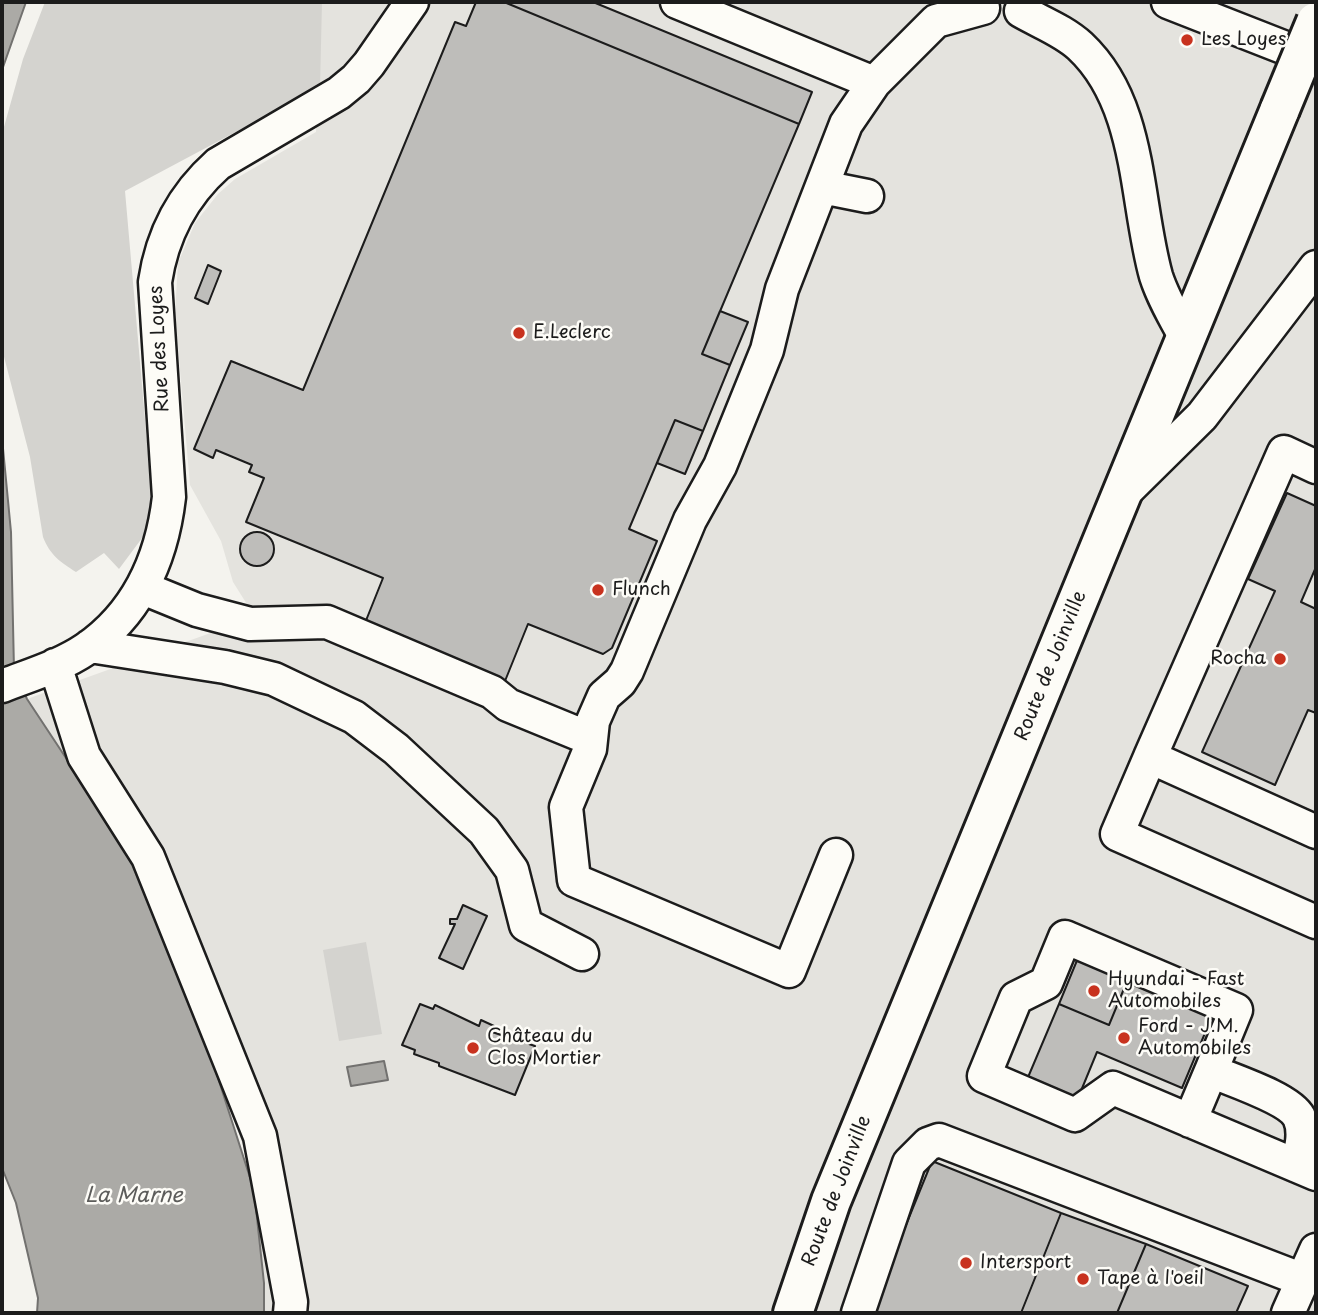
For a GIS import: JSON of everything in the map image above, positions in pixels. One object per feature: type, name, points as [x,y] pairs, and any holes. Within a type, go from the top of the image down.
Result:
[{"type":"main road","name":"Route de Joinville","points":[[793,1313],[831,1201],[1316,22]]},
{"type":"street","name":"Rue des Loyes","points":[[12,682],[55,665],[90,646],[115,624],[143,588],[159,548],[169,497],[155,282],[158,261],[173,220],[201,179],[218,164],[339,93],[356,79],[382,47],[412,2]]},
{"type":"street","points":[[677,2],[874,83]]},
{"type":"street","points":[[1168,2],[1316,60]]},
{"type":"street","points":[[836,855],[789,971],[574,880],[566,807],[590,750],[593,721],[604,696],[620,682],[627,671],[690,520],[719,466],[767,350],[782,289],[846,124],[874,83],[938,11],[976,5],[995,12],[1033,7],[1060,32],[1080,45],[1097,66],[1114,96],[1127,131],[1157,278],[1172,314],[1186,338]]},
{"type":"street","points":[[822,187],[867,195]]},
{"type":"street","points":[[1122,495],[1202,416],[1316,267]]},
{"type":"street","points":[[1316,467],[1284,453],[1117,834],[1316,922]]},
{"type":"street","points":[[143,588],[197,611],[250,624],[327,622],[492,692],[508,705],[591,739]]},
{"type":"street","points":[[90,646],[225,667],[275,679],[354,717],[397,749],[484,831],[512,870],[526,925],[582,954]]},
{"type":"street","points":[[55,665],[84,756],[148,857],[260,1136],[291,1302],[290,1313]]},
{"type":"street","points":[[1150,757],[1316,831]]},
{"type":"street","points":[[1190,1121],[1236,1010],[1065,937],[1046,983],[1016,998],[984,1076],[1075,1115],[1113,1088],[1190,1121],[1307,1170],[1303,1132],[1298,1115],[1286,1104],[1211,1071]]},
{"type":"street","points":[[858,1313],[909,1163],[928,1144],[939,1140],[1303,1280]]},
{"type":"street","points":[[1289,1313],[1316,1250]]},
{"type":"shaded area","points":[[45,2],[322,2],[320,87],[125,191],[154,522],[119,569],[104,553],[76,572],[56,558],[49,549],[43,537],[30,457],[2,349],[2,134],[23,59]]},
{"type":"shaded area","points":[[320,2],[1316,2],[1316,1313],[265,1313],[265,1283],[248,1160],[202,1028],[27,699],[255,617],[233,582],[221,541],[190,485],[175,313],[178,263],[195,223],[218,194],[235,179],[316,132]]},
{"type":"shaded area","points":[[366,942],[382,1034],[339,1041],[323,950]]},
{"type":"water","points":[[2,2],[26,2],[2,70]]},
{"type":"water","name":"La Marne","points":[[2,438],[11,532],[14,670],[27,699],[140,870],[202,1028],[254,1190],[264,1283],[264,1313],[37,1313],[38,1298],[16,1203],[2,1168]]},
{"type":"water","points":[[384,1061],[388,1080],[351,1086],[347,1067]]},
{"type":"building","name":"E.Leclerc","points":[[476,2],[504,2],[799,124],[702,354],[730,365],[703,431],[675,420],[629,529],[657,541],[612,648],[603,654],[528,624],[505,681],[365,623],[383,578],[246,522],[264,478],[249,472],[252,465],[216,450],[213,458],[194,449],[231,361],[303,390],[455,22],[466,26]]},
{"type":"building","points":[[504,2],[593,2],[812,92],[799,124]]},
{"type":"building","points":[[208,265],[221,271],[208,304],[195,298]]},
{"type":"building","points":[[720,311],[748,322],[730,365],[702,354]]},
{"type":"building","points":[[675,420],[703,431],[685,474],[657,463]]},
{"type":"building","name":"Rocha","points":[[1287,493],[1316,506],[1316,567],[1301,602],[1316,609],[1316,713],[1308,710],[1275,785],[1202,752],[1275,591],[1248,579]]},
{"type":"building","points":[[257,532],[269,537],[274,549],[269,561],[257,566],[245,561],[240,549],[245,537]]},
{"type":"building","points":[[463,905],[487,916],[463,969],[439,958],[455,924],[450,924],[450,919],[457,919]]},
{"type":"building","name":"Hyundai - Fast Automobiles","points":[[1078,958],[1128,979],[1109,1025],[1059,1004]]},
{"type":"building","name":"Ford - J.M. Automobiles","points":[[1128,979],[1213,1014],[1182,1088],[1097,1052],[1076,1103],[1026,1082],[1059,1004],[1109,1025]]},
{"type":"building","name":"Château du Clos Mortier","points":[[420,1004],[433,1009],[435,1005],[479,1026],[481,1020],[494,1026],[492,1032],[535,1046],[515,1095],[439,1066],[439,1063],[414,1054],[415,1050],[402,1045]]},
{"type":"building","name":"Intersport","points":[[932,1161],[1061,1213],[1021,1313],[870,1313]]},
{"type":"building","name":"Tape à l'oeil","points":[[1061,1213],[1146,1244],[1117,1313],[1021,1313]]},
{"type":"building","points":[[1146,1244],[1248,1286],[1236,1313],[1117,1313]]},
{"type":"place","name":"Les Loyes","points":[[1187,40]]},
{"type":"place","name":"E.Leclerc","points":[[519,333]]},
{"type":"place","name":"Flunch","points":[[598,590]]},
{"type":"place","name":"Rocha","points":[[1280,659]]},
{"type":"place","name":"Hyundai - Fast Automobiles","points":[[1094,991]]},
{"type":"place","name":"Ford - J.M. Automobiles","points":[[1124,1038]]},
{"type":"place","name":"Château du Clos Mortier","points":[[473,1048]]},
{"type":"place","name":"Intersport","points":[[966,1263]]},
{"type":"place","name":"Tape à l'oeil","points":[[1083,1279]]}]
